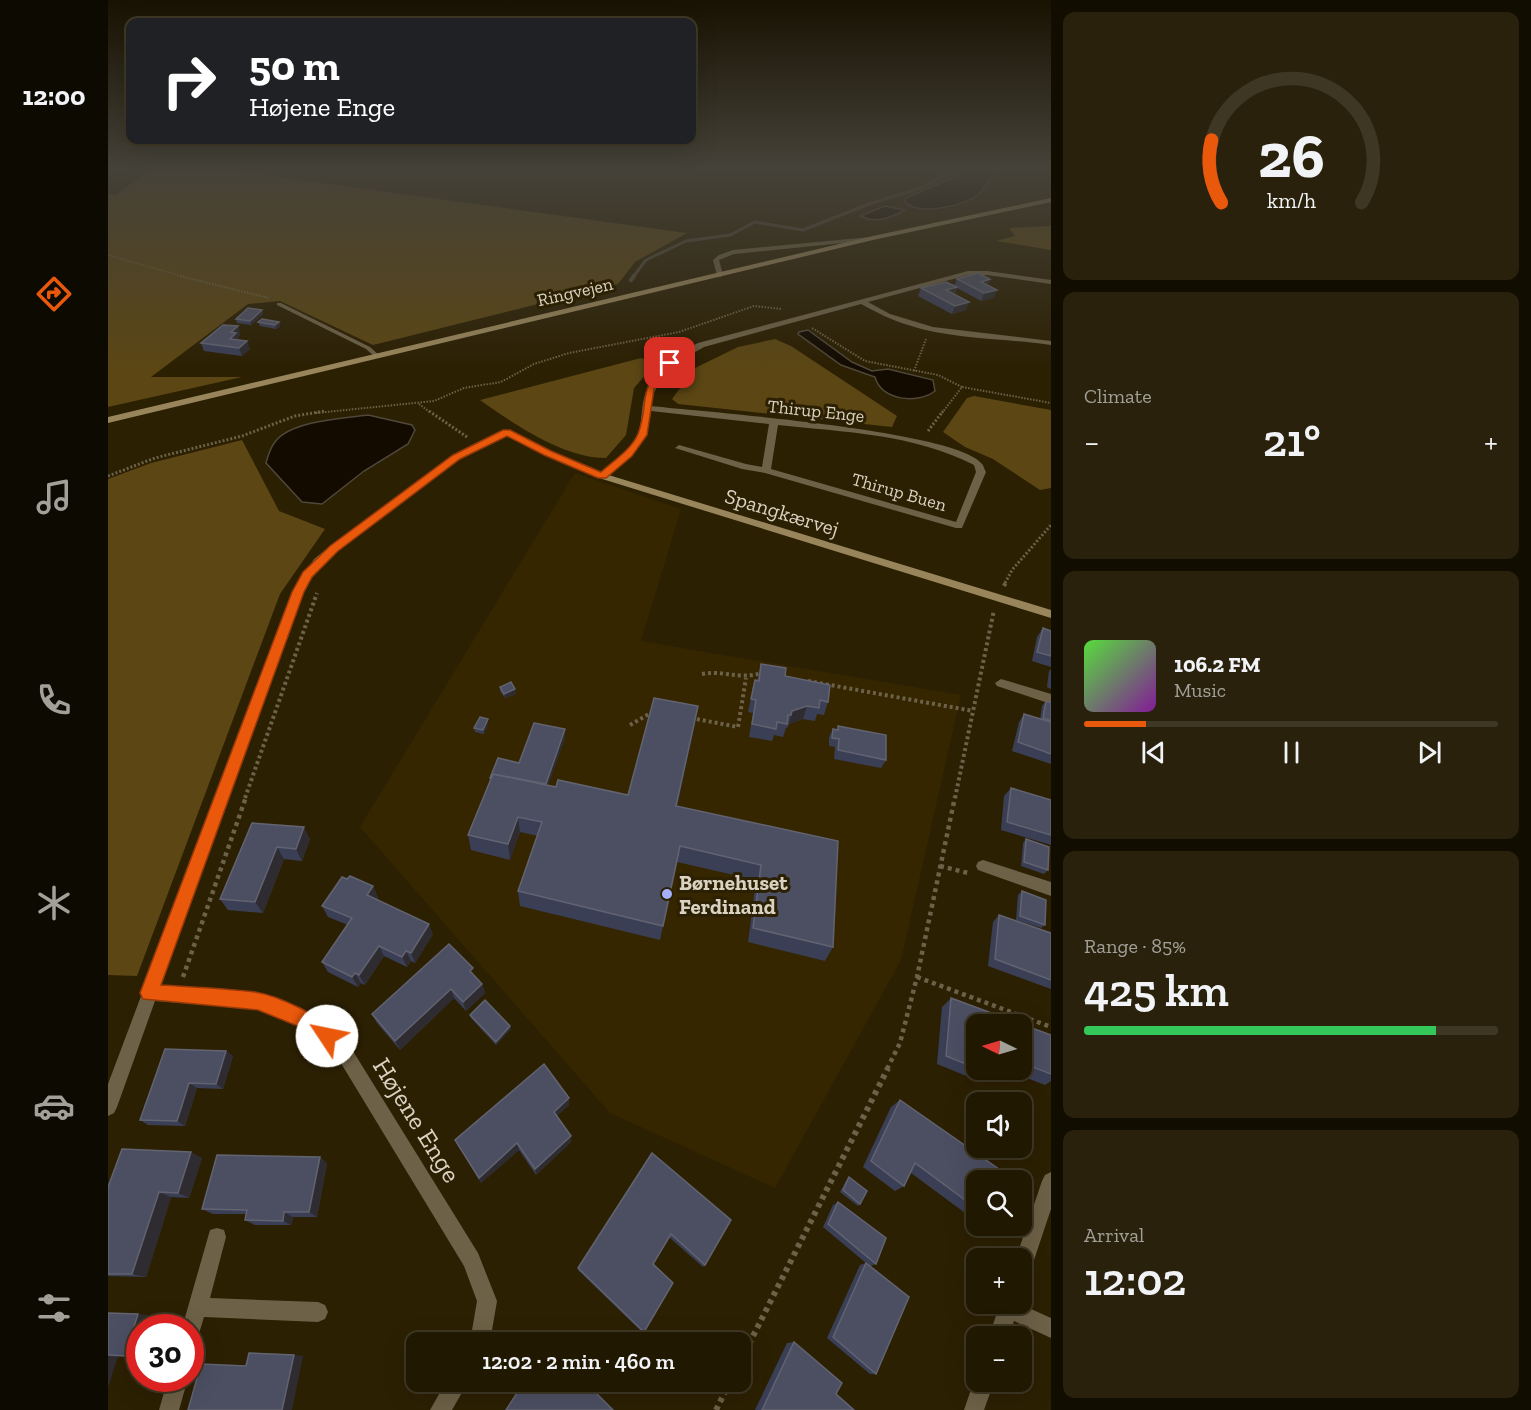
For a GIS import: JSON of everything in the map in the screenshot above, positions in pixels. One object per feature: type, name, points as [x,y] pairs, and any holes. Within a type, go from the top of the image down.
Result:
[{"type":"main road","name":"Ringvejen","points":[[108,420],[888,235]]},
{"type":"main road","name":"Spangkærvej","points":[[602,476],[1051,614]]},
{"type":"street","points":[[602,476],[629,454],[642,435],[650,389],[658,374],[684,353],[722,339],[968,273],[987,273],[1051,282]]},
{"type":"street","points":[[863,302],[896,320],[930,330],[1051,342]]},
{"type":"street","name":"Thirup Enge","points":[[647,408],[885,435],[921,442],[978,464]]},
{"type":"street","points":[[766,470],[774,423]]},
{"type":"street","name":"Spangkærvej","points":[[479,445],[507,432],[547,453],[602,476]]},
{"type":"street","points":[[108,1107],[298,592],[307,574],[334,548],[456,457],[479,445]]},
{"type":"street","name":"Thirup Buen","points":[[679,448],[745,467],[766,470],[959,526],[981,472],[978,464]]},
{"type":"street","points":[[1001,682],[1051,699]]},
{"type":"street","points":[[984,866],[1051,889]]},
{"type":"street","name":"Højene Enge","points":[[149,993],[258,1001],[311,1023],[342,1049],[471,1260],[487,1301],[482,1332]]},
{"type":"street","points":[[1029,1248],[1051,1180]]},
{"type":"street","points":[[196,1314],[217,1237]]},
{"type":"street","points":[[198,1307],[318,1312]]},
{"type":"street","points":[[1024,1314],[1051,1328]]},
{"type":"street","points":[[169,1410],[174,1392]]},
{"type":"street","points":[[440,1410],[452,1392]]},
{"type":"street","points":[[974,1410],[980,1392]]},
{"type":"lane","points":[[720,275],[716,260],[721,255],[733,252],[873,238]]},
{"type":"lane","points":[[279,304],[377,356]]},
{"type":"path","points":[[108,255],[222,288],[268,297],[279,304]]},
{"type":"path","points":[[914,370],[930,330]]},
{"type":"path","points":[[921,442],[962,387],[1051,403]]},
{"type":"path","points":[[108,476],[155,458],[242,436],[295,416],[337,409],[419,403],[446,395]]},
{"type":"path","points":[[419,403],[479,445]]},
{"type":"path","points":[[751,1340],[900,1043],[917,977],[999,598],[1005,579],[1013,566],[1045,537],[1051,525]]},
{"type":"path","points":[[177,995],[322,585]]},
{"type":"path","points":[[702,674],[713,672],[746,678],[758,672],[770,674]]},
{"type":"path","points":[[685,717],[738,727],[746,678]]},
{"type":"path","points":[[803,680],[973,711]]},
{"type":"path","points":[[630,725],[653,711],[664,713]]},
{"type":"path","points":[[940,866],[966,874],[984,866]]},
{"type":"path","points":[[917,977],[1051,1027]]},
{"type":"path","points":[[716,1410],[725,1392]]},
{"type":"shaded area","points":[[108,235],[684,235],[635,262],[618,284],[373,345],[280,301],[248,304],[151,377],[242,377],[108,407]]},
{"type":"shaded area","points":[[1051,235],[1051,250],[996,241],[1015,236]]},
{"type":"shaded area","points":[[808,330],[852,362],[872,371],[888,369],[933,380],[935,391],[910,399],[892,395],[879,385],[875,377],[841,365],[798,334]]},
{"type":"shaded area","points":[[775,339],[791,346],[897,416],[892,427],[678,404],[672,399],[695,368],[738,347]]},
{"type":"shaded area","points":[[641,358],[656,363],[634,388],[626,435],[606,458],[573,452],[556,446],[523,429],[480,400]]},
{"type":"shaded area","points":[[974,396],[1051,410],[1051,488],[1040,490],[993,459],[965,447],[943,432],[967,398]]},
{"type":"shaded area","points":[[368,415],[412,425],[415,430],[408,444],[364,471],[322,504],[302,502],[266,463],[270,449],[275,442],[292,429],[332,419]]},
{"type":"shaded area","points":[[242,440],[279,511],[325,529],[280,594],[137,976],[108,975],[108,479],[151,463]]},
{"type":"shaded area","name":"Børnehuset Ferdinand","points":[[575,473],[681,509],[641,641],[961,695],[901,960],[775,1188],[610,1113],[360,827]]},
{"type":"building","points":[[978,273],[990,279],[981,282],[997,290],[984,293],[957,279]]},
{"type":"building","points":[[946,282],[957,287],[946,290],[969,302],[955,306],[921,288]]},
{"type":"building","points":[[248,308],[262,310],[250,321],[236,319]]},
{"type":"building","points":[[262,319],[279,322],[275,325],[258,322]]},
{"type":"building","points":[[223,325],[238,326],[231,332],[236,333],[230,339],[247,341],[239,348],[201,343]]},
{"type":"building","points":[[1043,628],[1051,631],[1051,656],[1037,652]]},
{"type":"building","points":[[761,664],[786,668],[785,676],[830,685],[828,702],[820,700],[819,708],[807,706],[792,711],[791,715],[788,715],[787,724],[777,722],[776,729],[752,724],[756,700],[751,699],[755,680],[759,681]]},
{"type":"building","points":[[511,682],[515,689],[504,694],[500,687]]},
{"type":"building","points":[[654,698],[698,706],[676,806],[838,841],[833,947],[753,928],[761,865],[680,846],[663,926],[518,891],[542,822],[518,817],[508,844],[468,835],[493,774],[556,787],[558,780],[628,795]]},
{"type":"building","points":[[1046,701],[1051,703],[1051,721],[1043,718]]},
{"type":"building","points":[[1024,714],[1051,722],[1051,754],[1018,742]]},
{"type":"building","points":[[480,717],[488,719],[483,730],[474,728]]},
{"type":"building","points":[[534,723],[565,729],[546,784],[493,774],[490,778],[498,758],[519,763]]},
{"type":"building","points":[[838,726],[886,735],[886,760],[838,750],[839,739],[832,738],[833,729],[838,730]]},
{"type":"building","points":[[1011,788],[1051,800],[1051,835],[1007,822]]},
{"type":"building","points":[[252,823],[304,827],[296,849],[277,847],[255,902],[220,899]]},
{"type":"building","points":[[1026,839],[1049,847],[1048,870],[1024,862]]},
{"type":"building","points":[[350,876],[373,886],[367,895],[429,924],[411,953],[406,951],[402,957],[379,946],[359,975],[355,973],[352,977],[322,962],[352,918],[322,906],[342,877],[347,879]]},
{"type":"building","points":[[1022,891],[1046,900],[1045,925],[1020,916]]},
{"type":"building","points":[[999,915],[1051,933],[1051,980],[995,959]]},
{"type":"building","points":[[449,944],[473,968],[470,971],[482,984],[463,1002],[451,989],[395,1041],[372,1014]]},
{"type":"building","points":[[951,998],[994,1014],[966,1014],[966,1064],[946,1056]]},
{"type":"building","points":[[485,1000],[510,1026],[496,1042],[470,1015]]},
{"type":"building","points":[[1032,1028],[1051,1035],[1051,1074],[1032,1067]]},
{"type":"building","points":[[165,1049],[226,1051],[216,1084],[189,1083],[177,1121],[140,1120]]},
{"type":"building","points":[[544,1064],[569,1098],[554,1112],[571,1136],[535,1169],[517,1143],[479,1178],[455,1140]]},
{"type":"building","points":[[900,1100],[966,1146],[966,1158],[983,1158],[1000,1170],[966,1170],[966,1201],[915,1163],[904,1186],[871,1161]]},
{"type":"building","points":[[122,1149],[191,1152],[178,1193],[159,1192],[132,1274],[108,1274],[108,1187]]},
{"type":"building","points":[[652,1153],[731,1220],[705,1265],[671,1234],[653,1264],[673,1283],[644,1332],[578,1268]]},
{"type":"building","points":[[217,1155],[320,1157],[309,1212],[284,1212],[283,1221],[245,1220],[247,1210],[202,1209]]},
{"type":"building","points":[[849,1177],[867,1191],[860,1204],[843,1190]]},
{"type":"building","points":[[838,1202],[886,1238],[876,1264],[828,1224]]},
{"type":"building","points":[[866,1263],[909,1297],[876,1374],[833,1337]]},
{"type":"building","points":[[108,1313],[138,1314],[126,1314],[125,1356],[108,1355]]},
{"type":"building","points":[[794,1342],[842,1383],[836,1394],[854,1410],[762,1410]]},
{"type":"building","points":[[249,1353],[294,1355],[282,1410],[188,1410],[193,1392],[204,1392],[204,1364],[246,1366]]},
{"type":"building","points":[[518,1392],[595,1392],[613,1410],[506,1410]]},
{"type":"waterway","points":[[633,277],[646,260],[686,241],[730,235]]},
{"type":"waterway","points":[[631,280],[634,276]]},
{"type":"place","name":"Børnehuset Ferdinand","points":[[667,894]]},
{"type":"route","points":[[327,1036],[311,1023],[258,1001],[149,993],[298,592],[307,574],[334,548],[456,457],[507,432],[547,453],[602,476],[629,454],[642,435],[650,389],[658,374],[670,363]]}]
